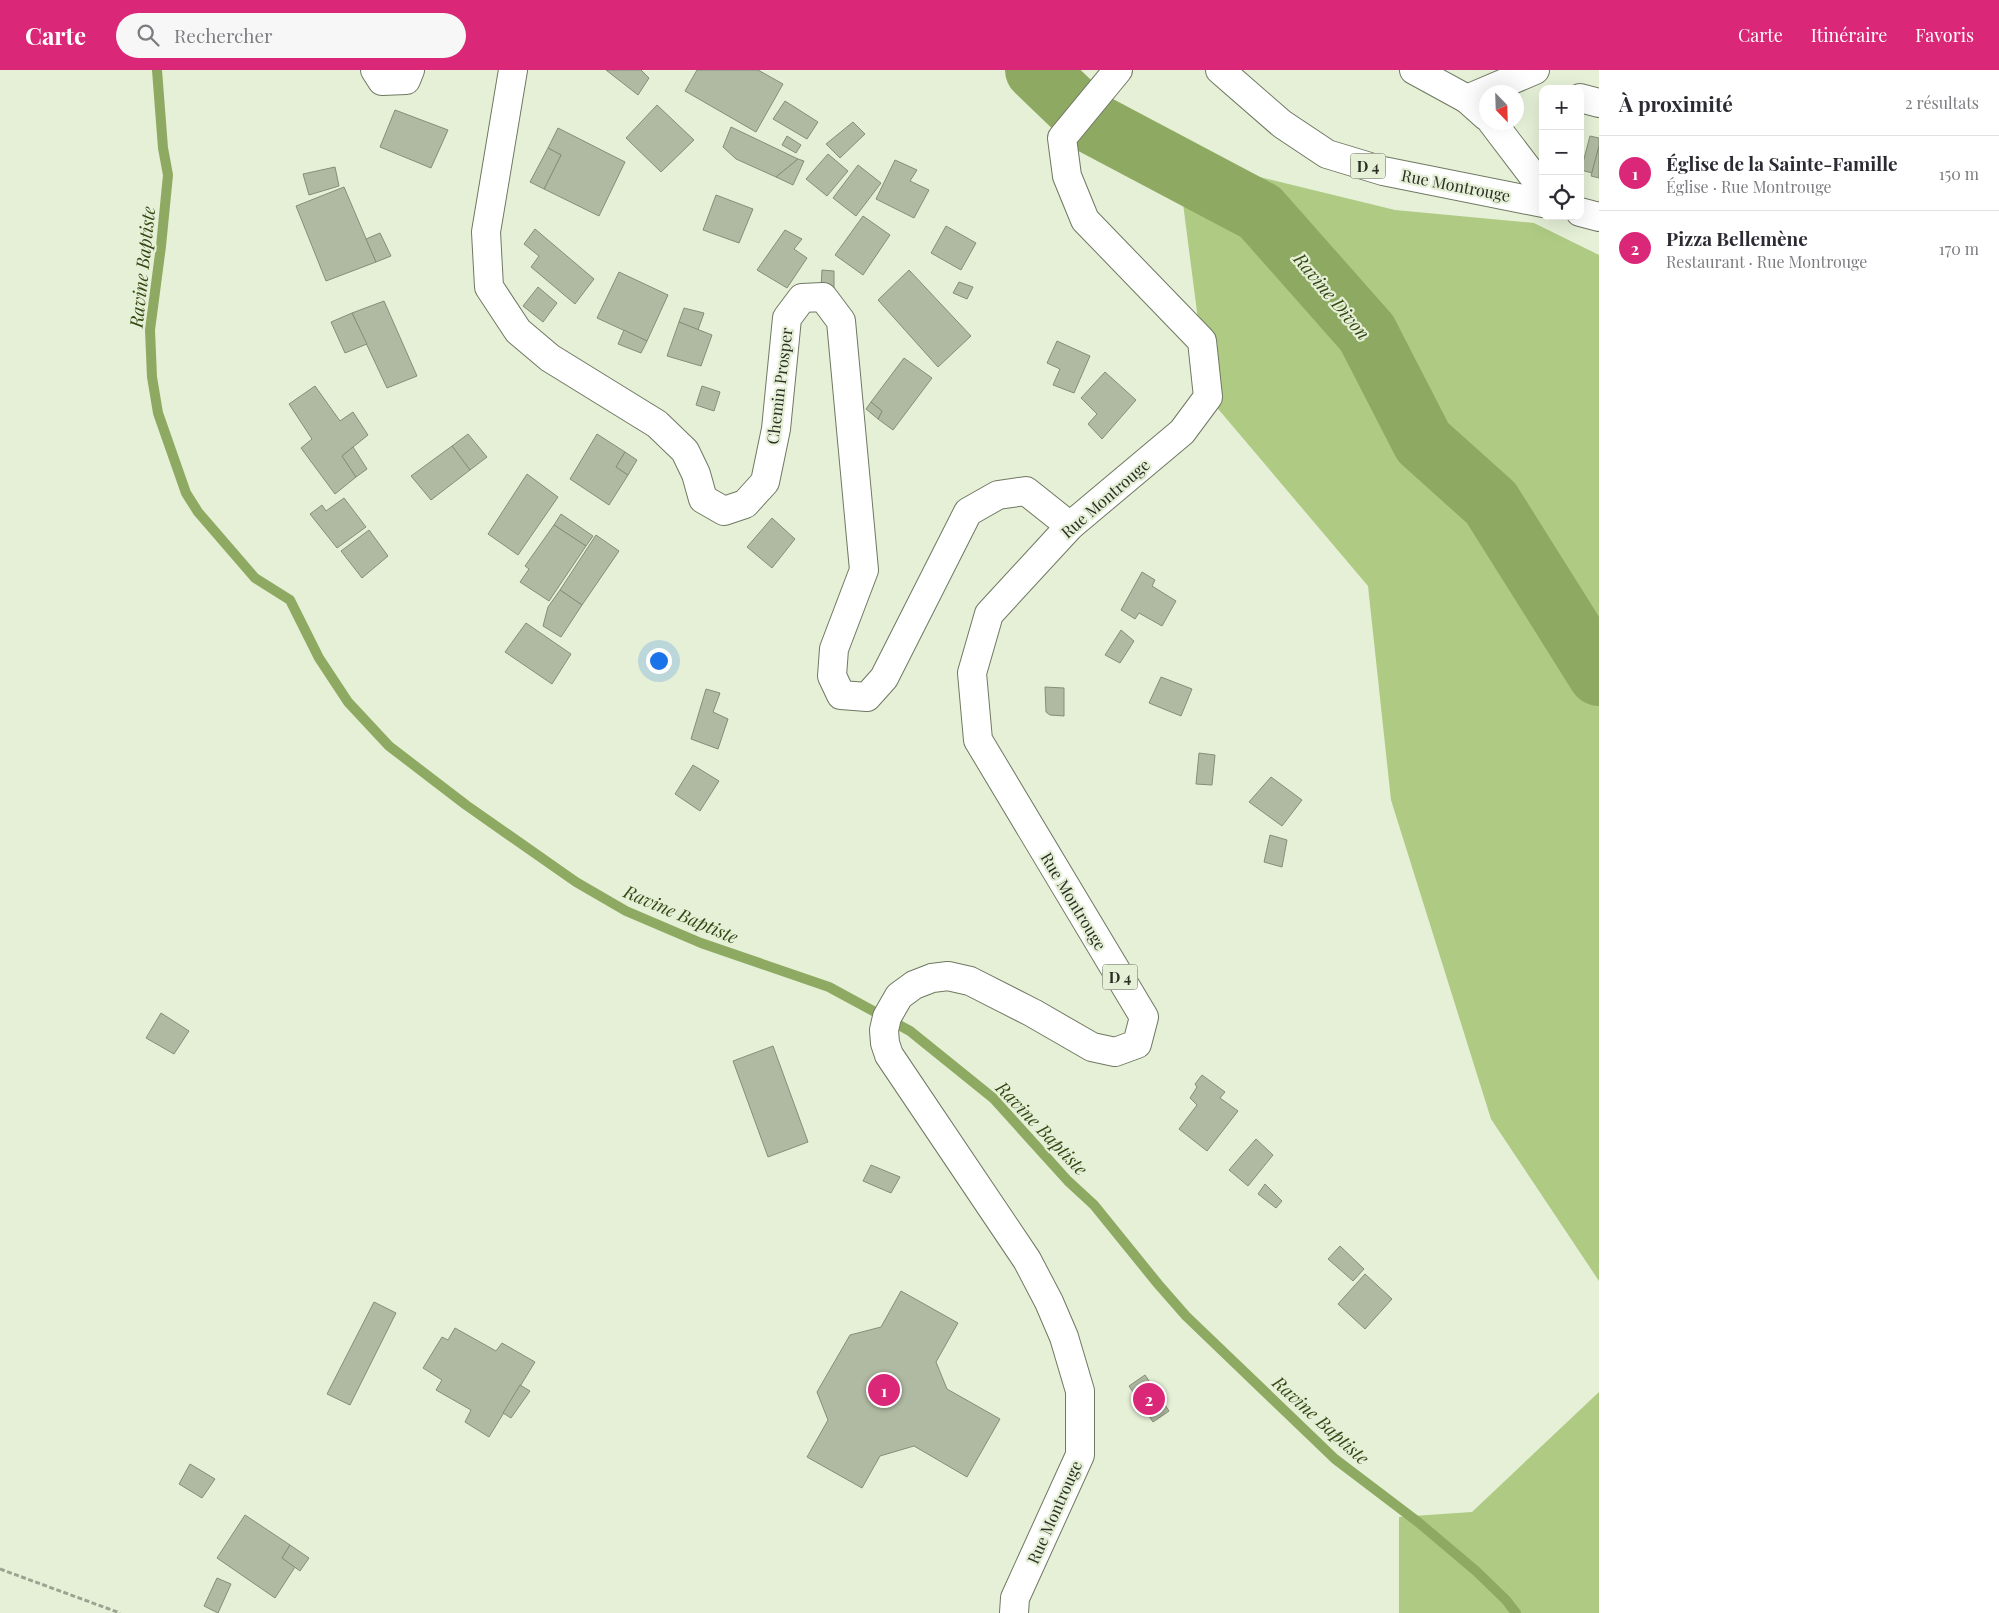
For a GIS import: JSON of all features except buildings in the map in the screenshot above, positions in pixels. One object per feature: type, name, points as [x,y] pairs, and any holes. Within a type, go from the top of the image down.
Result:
[{"type":"main road","points":[[374,70],[382,81],[406,80],[410,70]]},
{"type":"main road","name":"Chemin Prosper","points":[[513,70],[486,232],[489,287],[518,331],[550,358],[657,424],[685,450],[696,474],[703,499],[724,511],[745,504],[765,482],[776,429],[787,318],[802,298],[824,296],[841,321],[864,570],[834,648],[832,676],[841,695],[867,697],[884,678],[968,512],[998,495],[1026,491],[1070,526]]},
{"type":"main road","name":"Rue Montrouge","points":[[1014,1613],[1015,1598],[1080,1455],[1080,1391],[1064,1336],[1027,1260],[889,1055],[885,1043],[884,1030],[887,1017],[899,996],[914,985],[932,978],[948,976],[970,981],[1033,1013],[1092,1047],[1116,1052],[1137,1044],[1144,1017],[978,740],[972,673],[989,614],[1070,526],[1182,432],[1208,397],[1202,341],[1085,220],[1067,176],[1062,138],[1118,70]]},
{"type":"main road","name":"Rue Montrouge","points":[[1220,70],[1282,124],[1327,154],[1383,171],[1539,202]]},
{"type":"main road","points":[[1414,70],[1477,107],[1535,70]]},
{"type":"main road","points":[[1584,99],[1599,103]]},
{"type":"main road","points":[[1498,130],[1539,184]]},
{"type":"main road","points":[[1584,213],[1599,217]]},
{"type":"path","points":[[0,1569],[120,1613]]},
{"type":"green space","points":[[1177,157],[1395,210],[1534,223],[1599,255],[1599,1281],[1491,1119],[1391,800],[1368,586],[1208,397]]},
{"type":"green space","points":[[1599,1392],[1599,1613],[1399,1613],[1399,1517],[1472,1512]]},
{"type":"waterway","name":"Ravine Baptiste","points":[[157,70],[163,148],[168,175],[150,330],[152,377],[158,413],[186,493],[198,512],[255,578],[290,600],[319,658],[348,702],[389,746],[466,805],[576,882],[626,911],[701,943],[829,987],[910,1031],[993,1098],[1068,1181],[1094,1205],[1186,1316],[1335,1459],[1418,1522],[1476,1571],[1506,1600],[1516,1613]]},
{"type":"waterway","name":"Ravine Divon","points":[[1036,70],[1090,122],[1260,212],[1367,333],[1423,442],[1491,503],[1599,675]]},
{"type":"place","name":"Église de la Sainte-Famille","points":[[884,1390]]},
{"type":"place","name":"Pizza Bellemène","points":[[1149,1399]]}]
